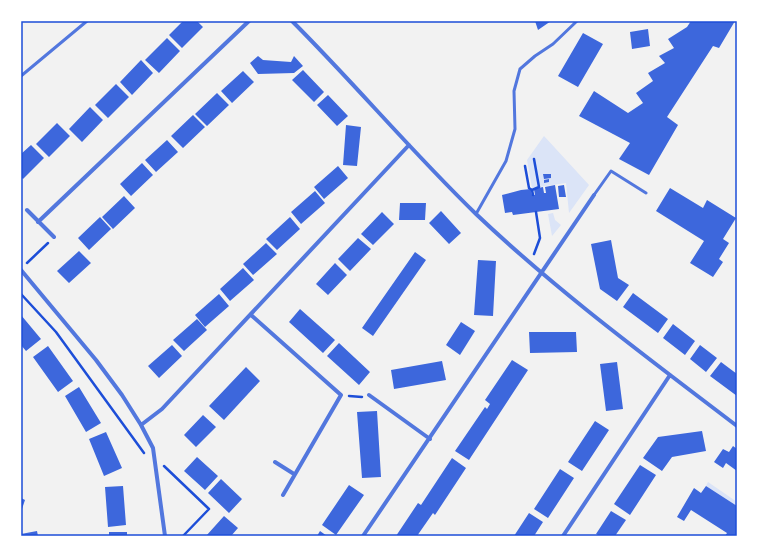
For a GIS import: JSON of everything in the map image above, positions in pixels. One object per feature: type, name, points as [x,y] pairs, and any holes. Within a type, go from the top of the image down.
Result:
[{"type":"street","points":[[38,222],[249,21]]},
{"type":"street","points":[[292,21],[476,214],[542,272],[670,375],[737,426]]},
{"type":"street","points":[[141,425],[162,409],[409,145]]},
{"type":"street","points":[[363,536],[430,439],[594,194]]},
{"type":"street","points":[[27,210],[54,237]]},
{"type":"street","points":[[21,269],[96,360],[122,395],[141,425],[153,448],[165,536]]},
{"type":"street","points":[[251,315],[341,394],[283,495]]},
{"type":"street","points":[[563,536],[670,375]]},
{"type":"street","points":[[369,395],[430,439]]},
{"type":"street","points":[[275,462],[294,474]]},
{"type":"lane","points":[[21,76],[87,21]]},
{"type":"lane","points":[[476,214],[506,161],[516,129],[514,90],[520,69],[535,56],[553,44],[577,21]]},
{"type":"lane","points":[[594,194],[611,171],[646,193]]},
{"type":"path","points":[[532,190],[539,187],[534,159]]},
{"type":"path","points":[[525,166],[529,188],[532,190],[533,195]]},
{"type":"path","points":[[530,262],[540,238],[536,212]]},
{"type":"path","points":[[21,269],[54,237]]},
{"type":"path","points":[[21,294],[56,332],[87,373],[144,454],[147,462],[160,461],[209,509],[183,536]]},
{"type":"path","points":[[341,394],[365,398],[369,395]]},
{"type":"shaded area","points":[[544,136],[589,185],[569,213],[566,183],[532,188],[527,160]]},
{"type":"shaded area","points":[[553,213],[555,220],[561,225],[552,236],[548,214]]},
{"type":"shaded area","points":[[708,482],[737,502],[737,506],[706,486]]},
{"type":"building","points":[[183,21],[197,21],[203,27],[182,48],[169,35]]},
{"type":"building","points":[[535,21],[551,21],[538,30]]},
{"type":"building","points":[[691,21],[735,21],[719,48],[713,46],[667,117],[678,125],[649,175],[619,159],[630,143],[579,116],[594,91],[628,113],[643,103],[636,93],[653,81],[648,73],[665,63],[659,56],[674,48],[668,39],[687,27]]},
{"type":"building","points":[[648,29],[650,46],[632,49],[630,32]]},
{"type":"building","points":[[583,33],[603,44],[578,87],[558,76]]},
{"type":"building","points":[[167,38],[180,51],[159,73],[145,60]]},
{"type":"building","points":[[258,56],[263,60],[291,62],[294,56],[303,66],[294,73],[258,74],[250,63]]},
{"type":"building","points":[[141,60],[153,73],[132,95],[120,82]]},
{"type":"building","points":[[303,70],[324,92],[314,102],[292,80]]},
{"type":"building","points":[[243,71],[254,82],[232,103],[221,91]]},
{"type":"building","points":[[116,84],[129,97],[108,118],[95,105]]},
{"type":"building","points":[[217,93],[229,105],[207,126],[195,114]]},
{"type":"building","points":[[328,95],[348,116],[337,126],[317,105]]},
{"type":"building","points":[[90,107],[103,120],[82,142],[69,129]]},
{"type":"building","points":[[193,115],[205,127],[183,148],[171,136]]},
{"type":"building","points":[[57,123],[70,136],[49,157],[36,144]]},
{"type":"building","points":[[346,125],[361,127],[357,166],[343,165]]},
{"type":"building","points":[[167,140],[178,152],[156,172],[145,160]]},
{"type":"building","points":[[31,145],[44,158],[23,179],[21,177],[21,154]]},
{"type":"building","points":[[142,163],[153,175],[131,196],[120,184]]},
{"type":"building","points":[[338,166],[348,178],[324,199],[314,187]]},
{"type":"building","points":[[543,174],[551,174],[551,178],[544,179]]},
{"type":"building","points":[[549,179],[549,182],[544,183],[544,180]]},
{"type":"building","points":[[555,185],[559,209],[513,215],[512,212],[505,213],[502,195],[531,189],[532,195],[535,195],[534,189],[543,187],[544,193],[546,193],[545,187]]},
{"type":"building","points":[[564,185],[566,197],[559,197],[558,186]]},
{"type":"building","points":[[670,188],[703,208],[707,200],[736,218],[723,239],[729,243],[719,259],[723,262],[713,277],[690,263],[704,241],[656,211]]},
{"type":"building","points":[[315,191],[325,203],[301,224],[291,212]]},
{"type":"building","points":[[124,196],[135,208],[113,229],[102,217]]},
{"type":"building","points":[[400,203],[426,203],[425,220],[399,220]]},
{"type":"building","points":[[441,211],[461,233],[449,244],[429,223]]},
{"type":"building","points":[[382,212],[394,224],[373,245],[361,234]]},
{"type":"building","points":[[100,217],[111,229],[89,250],[78,238]]},
{"type":"building","points":[[290,217],[300,229],[277,250],[266,239]]},
{"type":"building","points":[[358,238],[371,249],[350,271],[338,259]]},
{"type":"building","points":[[611,240],[618,278],[629,285],[617,301],[600,289],[591,244]]},
{"type":"building","points":[[266,243],[277,254],[253,275],[243,264]]},
{"type":"building","points":[[79,251],[91,263],[69,283],[57,271]]},
{"type":"building","points":[[415,252],[426,260],[373,336],[362,328]]},
{"type":"building","points":[[478,260],[496,261],[493,316],[474,315]]},
{"type":"building","points":[[335,263],[347,275],[328,295],[316,284]]},
{"type":"building","points":[[243,268],[254,280],[230,301],[220,289]]},
{"type":"building","points":[[633,293],[668,319],[658,333],[623,307]]},
{"type":"building","points":[[219,294],[229,306],[205,327],[195,315]]},
{"type":"building","points":[[300,309],[335,340],[323,353],[289,322]]},
{"type":"building","points":[[21,315],[41,339],[26,351],[21,345]]},
{"type":"building","points":[[197,319],[207,330],[184,351],[173,340]]},
{"type":"building","points":[[461,322],[475,331],[460,355],[446,345]]},
{"type":"building","points":[[673,324],[695,341],[685,355],[663,338]]},
{"type":"building","points":[[529,332],[576,332],[577,352],[530,353]]},
{"type":"building","points":[[339,343],[370,372],[359,385],[327,356]]},
{"type":"building","points":[[172,345],[182,356],[159,378],[148,366]]},
{"type":"building","points":[[700,345],[717,358],[706,372],[690,359]]},
{"type":"building","points":[[48,346],[73,381],[58,392],[33,357]]},
{"type":"building","points":[[512,360],[528,370],[469,460],[455,451],[485,407],[487,409],[490,404],[485,400]]},
{"type":"building","points":[[442,361],[446,380],[394,389],[391,370]]},
{"type":"building","points":[[617,362],[623,409],[606,411],[600,364]]},
{"type":"building","points":[[721,362],[737,374],[737,396],[710,376]]},
{"type":"building","points":[[246,367],[260,381],[224,420],[209,406]]},
{"type":"building","points":[[79,387],[101,423],[86,432],[65,396]]},
{"type":"building","points":[[377,411],[381,477],[362,478],[357,412]]},
{"type":"building","points":[[203,415],[216,427],[196,447],[184,435]]},
{"type":"building","points":[[595,421],[609,430],[582,471],[568,462]]},
{"type":"building","points":[[702,431],[706,451],[672,457],[662,471],[643,458],[658,437]]},
{"type":"building","points":[[106,432],[122,468],[104,476],[89,439]]},
{"type":"building","points":[[733,446],[737,449],[737,471],[726,463],[723,468],[714,462],[723,449],[729,452]]},
{"type":"building","points":[[197,457],[218,476],[205,490],[184,471]]},
{"type":"building","points":[[452,458],[466,468],[435,515],[433,513],[417,536],[396,536],[418,503],[421,505]]},
{"type":"building","points":[[640,465],[656,475],[630,515],[614,504]]},
{"type":"building","points":[[560,469],[574,478],[548,518],[534,509]]},
{"type":"building","points":[[221,479],[242,499],[229,513],[208,493]]},
{"type":"building","points":[[349,485],[364,495],[336,535],[322,525]]},
{"type":"building","points":[[123,486],[126,525],[108,527],[105,487]]},
{"type":"building","points":[[706,486],[737,506],[737,536],[725,536],[727,533],[691,510],[684,521],[677,517],[694,488],[701,493]]},
{"type":"building","points":[[21,498],[25,500],[21,512]]},
{"type":"building","points":[[611,511],[626,520],[615,536],[600,536],[596,534]]},
{"type":"building","points":[[529,513],[543,522],[534,536],[514,536]]},
{"type":"building","points":[[224,516],[238,528],[231,536],[206,536]]},
{"type":"building","points":[[37,531],[38,536],[21,536],[21,534]]},
{"type":"building","points":[[320,531],[327,536],[317,536]]},
{"type":"building","points":[[109,532],[127,532],[127,536],[109,536]]}]
